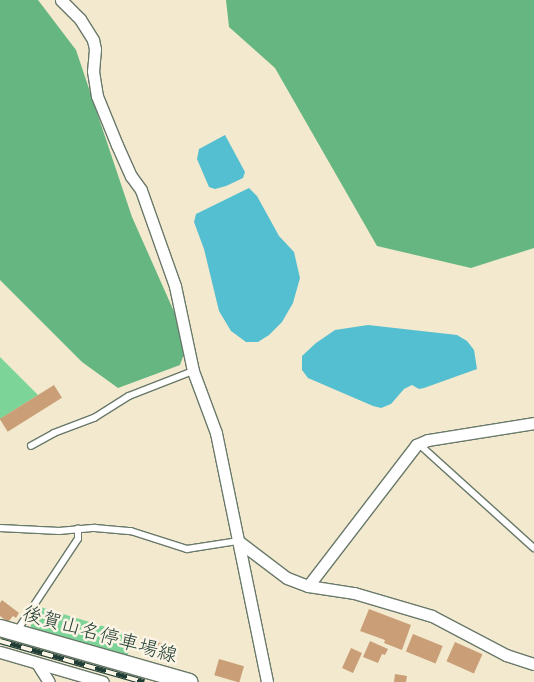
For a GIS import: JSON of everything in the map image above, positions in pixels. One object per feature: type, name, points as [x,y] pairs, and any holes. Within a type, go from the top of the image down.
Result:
[{"type":"main road","name":"後賀山名停車場線","points":[[0,628],[189,682]]},
{"type":"street","points":[[61,0],[80,19],[93,40],[95,49],[93,71],[98,96],[131,176],[141,190],[175,286],[193,371],[216,433],[267,682]]},
{"type":"street","points":[[308,586],[419,444],[428,440],[534,423]]},
{"type":"street","points":[[238,541],[287,578],[308,586],[354,593],[432,616],[506,655],[534,664]]},
{"type":"street","points":[[0,652],[103,682]]},
{"type":"street","points":[[37,663],[49,682]]},
{"type":"lane","points":[[31,446],[54,433],[94,418],[129,396],[193,371]]},
{"type":"lane","points":[[419,444],[534,548]]},
{"type":"lane","points":[[0,528],[31,531],[78,529],[131,531],[187,549],[238,541]]},
{"type":"lane","points":[[17,632],[78,538],[78,529]]},
{"type":"green space","points":[[0,0],[38,0],[76,50],[132,217],[188,343],[180,365],[118,388],[82,362],[0,280]]},
{"type":"green space","points":[[226,0],[534,0],[534,248],[471,268],[377,246],[275,68],[229,27]]},
{"type":"green space","points":[[0,357],[38,395],[0,419]]},
{"type":"green space","points":[[37,606],[134,636],[126,661],[29,632]]},
{"type":"water","points":[[225,135],[245,172],[243,178],[215,189],[209,187],[197,159],[199,149]]},
{"type":"water","points":[[249,188],[257,196],[279,236],[294,252],[300,278],[293,303],[282,322],[269,335],[258,342],[246,342],[231,331],[219,311],[204,249],[194,222],[196,214]]},
{"type":"water","points":[[368,325],[457,335],[467,341],[474,350],[477,369],[424,388],[419,389],[412,385],[404,389],[391,404],[381,408],[308,378],[302,370],[302,356],[316,343],[335,330]]},
{"type":"building","points":[[54,385],[62,398],[8,432],[0,419]]},
{"type":"building","points":[[2,600],[19,613],[16,618],[13,616],[8,622],[0,616],[0,603]]},
{"type":"building","points":[[369,609],[411,625],[402,650],[384,643],[385,640],[360,631]]},
{"type":"building","points":[[413,634],[443,646],[436,664],[406,652]]},
{"type":"building","points":[[151,640],[174,647],[169,662],[146,655]]},
{"type":"building","points":[[370,641],[388,649],[385,655],[382,654],[378,663],[363,657]]},
{"type":"building","points":[[455,642],[482,654],[474,673],[446,661]]},
{"type":"building","points":[[351,648],[362,653],[353,673],[342,668]]},
{"type":"building","points":[[219,659],[244,666],[239,682],[214,675]]},
{"type":"building","points":[[395,674],[407,676],[406,682],[394,682]]},
{"type":"railway","points":[[0,641],[144,682]]}]
